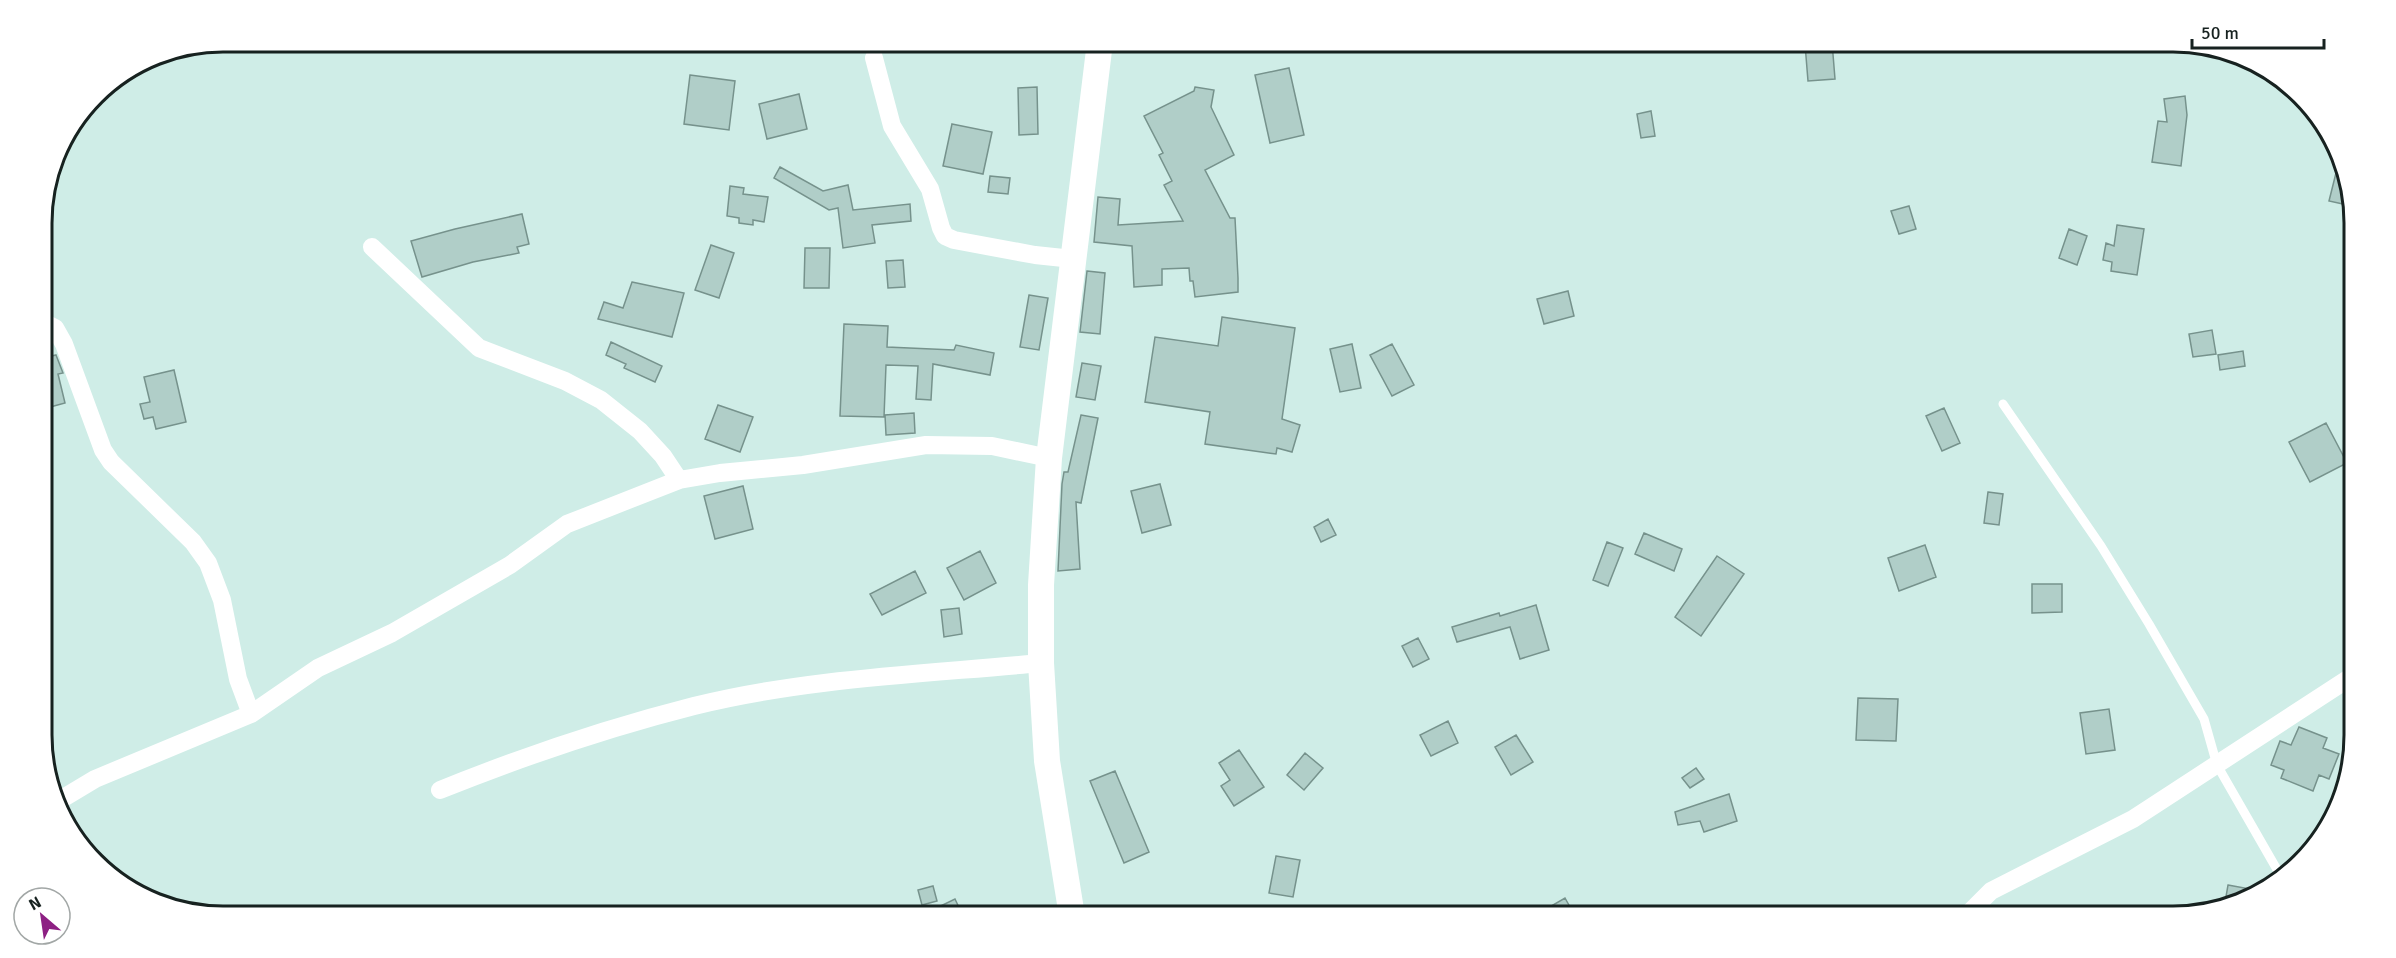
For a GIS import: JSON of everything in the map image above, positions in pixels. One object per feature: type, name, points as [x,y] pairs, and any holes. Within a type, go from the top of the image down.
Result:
[{"type":"main road","points":[[1070,906],[1047,761],[1041,663],[1041,585],[1049,458],[1099,53]]},
{"type":"street","points":[[874,58],[892,126],[930,189],[938,221],[945,236],[954,240],[1035,255],[1073,259]]},
{"type":"street","points":[[372,247],[480,348],[565,381],[609,406],[640,430],[663,456],[679,480]]},
{"type":"street","points":[[53,327],[64,344],[103,450],[111,462],[193,542],[208,563],[222,600],[238,679],[251,714]]},
{"type":"street","points":[[65,797],[95,779],[251,714],[318,668],[392,633],[510,565],[567,524],[679,480],[720,473],[803,465],[926,445],[992,446],[1049,458]]},
{"type":"street","points":[[440,790],[507,763],[695,706],[820,684],[1041,663]]},
{"type":"street","points":[[1977,905],[1991,891],[2133,819],[2344,682]]},
{"type":"lane","points":[[2003,404],[2150,624],[2204,719],[2217,765],[2277,870]]},
{"type":"building","points":[[1806,53],[1833,53],[1835,79],[1808,81]]},
{"type":"building","points":[[1289,68],[1304,135],[1270,143],[1255,75]]},
{"type":"building","points":[[690,75],[735,81],[729,130],[684,124]]},
{"type":"building","points":[[1037,87],[1038,134],[1019,135],[1018,88]]},
{"type":"building","points":[[1195,87],[1214,90],[1211,107],[1234,155],[1205,170],[1230,218],[1235,218],[1238,292],[1195,297],[1189,268],[1162,269],[1162,285],[1134,287],[1132,246],[1094,242],[1098,197],[1120,199],[1118,225],[1183,221],[1164,185],[1172,181],[1159,155],[1163,153],[1144,116],[1194,91]]},
{"type":"building","points":[[799,94],[807,129],[767,139],[759,104]]},
{"type":"building","points":[[2185,96],[2187,115],[2181,166],[2152,162],[2158,121],[2167,122],[2164,99]]},
{"type":"building","points":[[1651,111],[1655,136],[1641,138],[1637,114]]},
{"type":"building","points":[[952,124],[992,132],[983,174],[943,166]]},
{"type":"building","points":[[780,167],[823,191],[848,185],[853,210],[910,204],[911,221],[872,225],[875,243],[843,248],[838,208],[829,210],[774,178]]},
{"type":"building","points":[[2336,173],[2342,204],[2329,201]]},
{"type":"building","points":[[990,176],[1010,178],[1008,194],[988,192]]},
{"type":"building","points":[[730,186],[744,188],[743,194],[768,197],[764,222],[753,220],[753,225],[739,223],[739,218],[727,216]]},
{"type":"building","points":[[1909,206],[1916,229],[1899,234],[1891,211]]},
{"type":"building","points":[[522,214],[529,244],[517,247],[519,253],[473,262],[422,277],[411,241]]},
{"type":"building","points":[[2117,225],[2144,229],[2137,275],[2111,271],[2112,262],[2103,260],[2106,243],[2114,246]]},
{"type":"building","points":[[2069,229],[2087,236],[2077,265],[2059,258]]},
{"type":"building","points":[[711,245],[734,253],[719,298],[695,290]]},
{"type":"building","points":[[805,248],[830,248],[829,288],[804,288]]},
{"type":"building","points":[[903,260],[905,287],[888,288],[886,261]]},
{"type":"building","points":[[1087,271],[1105,273],[1100,334],[1080,332]]},
{"type":"building","points":[[632,282],[684,293],[672,337],[598,319],[604,302],[623,308]]},
{"type":"building","points":[[1568,291],[1574,316],[1544,324],[1537,299]]},
{"type":"building","points":[[1029,295],[1048,298],[1039,350],[1020,347]]},
{"type":"building","points":[[1222,317],[1295,328],[1282,419],[1300,425],[1292,452],[1277,448],[1276,454],[1205,444],[1210,412],[1145,402],[1155,337],[1218,346]]},
{"type":"building","points":[[844,324],[888,326],[887,347],[954,350],[956,345],[994,353],[990,375],[933,364],[931,400],[916,399],[918,366],[886,365],[884,417],[840,416]]},
{"type":"building","points":[[2212,330],[2216,354],[2193,357],[2189,334]]},
{"type":"building","points":[[611,342],[662,366],[655,382],[624,368],[626,364],[606,355]]},
{"type":"building","points":[[1352,344],[1361,388],[1340,392],[1330,349]]},
{"type":"building","points":[[1392,344],[1414,385],[1392,396],[1370,355]]},
{"type":"building","points":[[2243,351],[2245,366],[2220,370],[2218,355]]},
{"type":"building","points":[[56,355],[63,373],[58,374],[65,403],[53,406],[53,356]]},
{"type":"building","points":[[1082,363],[1101,366],[1095,400],[1076,397]]},
{"type":"building","points":[[174,370],[186,422],[156,429],[153,417],[144,419],[140,404],[150,402],[144,377]]},
{"type":"building","points":[[718,405],[753,417],[740,452],[705,439]]},
{"type":"building","points":[[1944,408],[1960,443],[1942,451],[1926,416]]},
{"type":"building","points":[[914,413],[915,433],[886,435],[885,415]]},
{"type":"building","points":[[1081,415],[1098,418],[1081,503],[1076,502],[1080,569],[1058,571],[1062,484],[1064,472],[1068,472]]},
{"type":"building","points":[[2326,423],[2344,457],[2344,465],[2310,482],[2289,442]]},
{"type":"building","points":[[1160,484],[1171,525],[1142,533],[1131,491]]},
{"type":"building","points":[[743,486],[753,529],[715,539],[704,496]]},
{"type":"building","points":[[1988,492],[2003,494],[1999,525],[1984,523]]},
{"type":"building","points":[[1328,519],[1336,535],[1321,542],[1314,527]]},
{"type":"building","points":[[1644,533],[1682,549],[1674,571],[1635,554]]},
{"type":"building","points":[[1607,542],[1623,548],[1608,586],[1593,580]]},
{"type":"building","points":[[1925,545],[1936,577],[1899,591],[1888,558]]},
{"type":"building","points":[[980,551],[996,583],[964,600],[947,568]]},
{"type":"building","points":[[1717,556],[1744,574],[1701,636],[1675,617]]},
{"type":"building","points":[[915,571],[926,593],[882,615],[870,594]]},
{"type":"building","points":[[2032,584],[2062,584],[2062,612],[2032,613]]},
{"type":"building","points":[[1536,605],[1549,650],[1520,659],[1510,627],[1457,642],[1452,627]]},
{"type":"building","points":[[959,608],[962,634],[944,637],[941,610]]},
{"type":"building","points":[[1418,638],[1429,659],[1413,667],[1402,646]]},
{"type":"building","points":[[1858,698],[1898,699],[1896,741],[1856,740]]},
{"type":"building","points":[[2109,709],[2115,750],[2086,754],[2080,713]]},
{"type":"building","points":[[1448,721],[1458,743],[1431,756],[1420,735]]},
{"type":"building","points":[[2299,727],[2327,738],[2323,748],[2339,754],[2329,779],[2319,775],[2313,791],[2281,778],[2284,770],[2271,765],[2280,741],[2291,745]]},
{"type":"building","points":[[1516,735],[1533,762],[1511,775],[1495,747]]},
{"type":"building","points":[[1239,750],[1264,787],[1234,806],[1221,786],[1230,780],[1219,763]]},
{"type":"building","points":[[1305,753],[1323,768],[1304,790],[1287,775]]},
{"type":"building","points":[[1696,768],[1704,779],[1690,788],[1682,778]]},
{"type":"building","points":[[1115,771],[1149,852],[1124,863],[1090,781]]},
{"type":"building","points":[[1729,794],[1737,821],[1704,832],[1700,821],[1678,825],[1675,812]]},
{"type":"building","points":[[1276,856],[1300,860],[1293,897],[1269,893]]},
{"type":"building","points":[[2228,885],[2247,888],[2228,896],[2226,897]]},
{"type":"building","points":[[933,886],[937,901],[922,905],[918,890]]},
{"type":"building","points":[[1565,898],[1569,905],[1552,905]]},
{"type":"building","points":[[955,899],[958,906],[941,906]]}]
